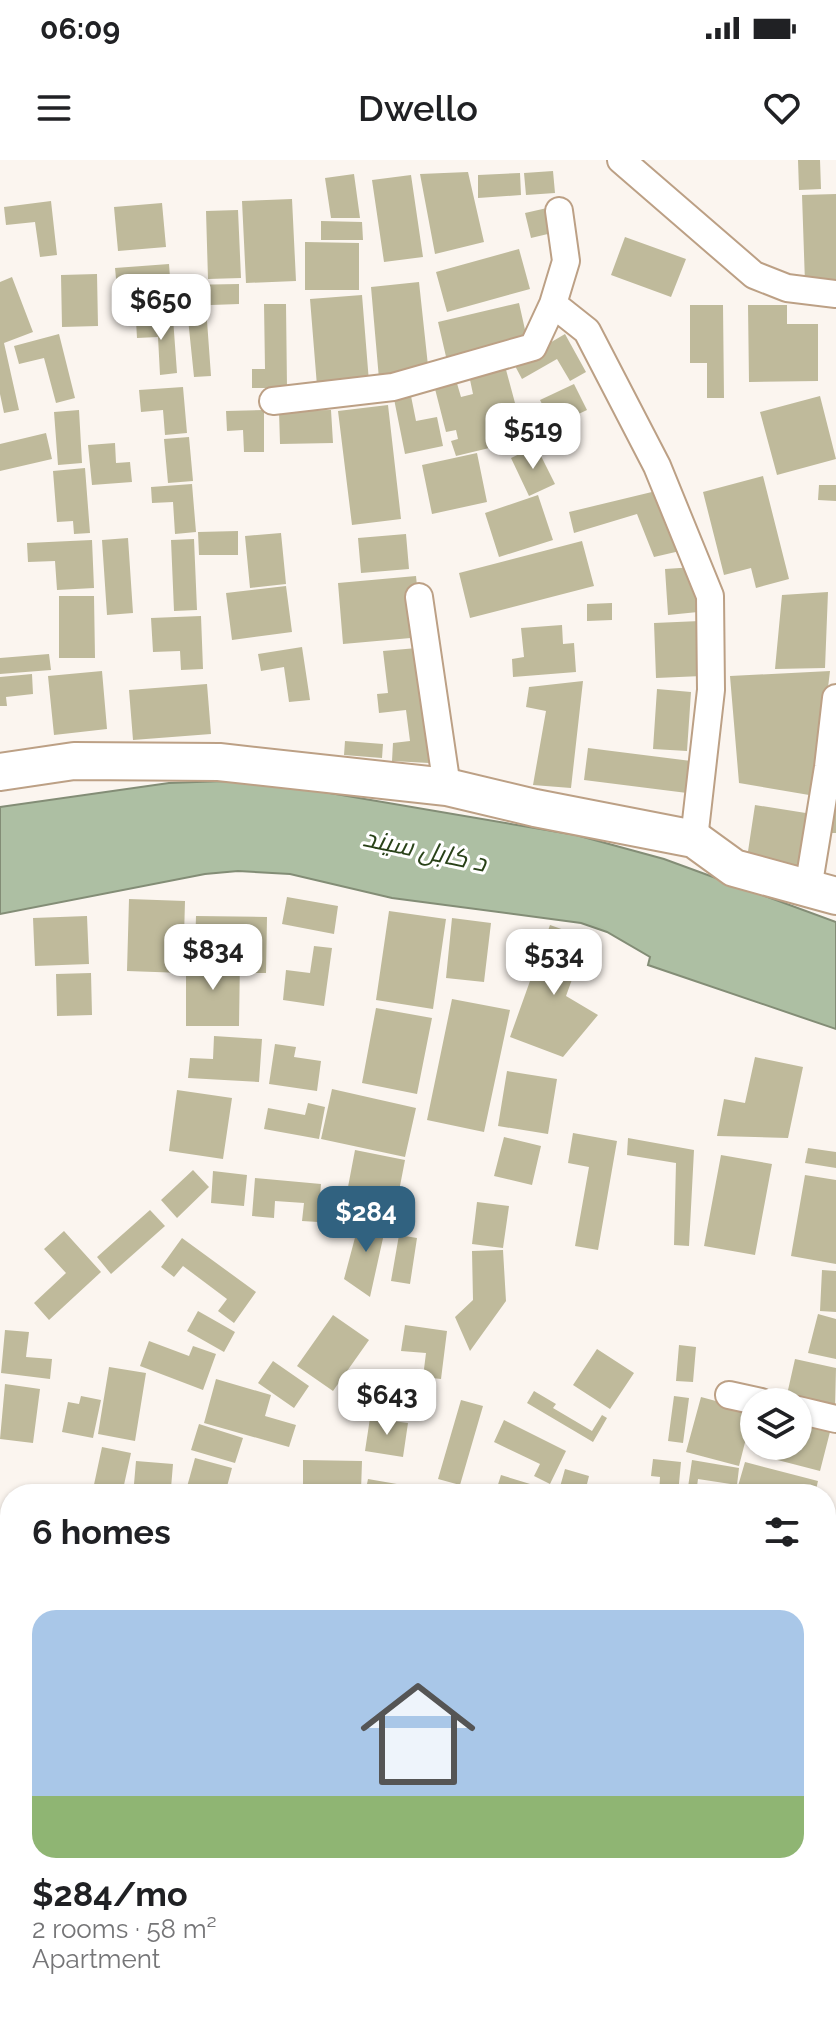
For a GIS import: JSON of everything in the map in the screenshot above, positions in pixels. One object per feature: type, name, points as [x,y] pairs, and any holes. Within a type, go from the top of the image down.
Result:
[{"type":"street","points":[[621,160],[754,275],[787,288],[836,294]]},
{"type":"street","points":[[273,401],[393,387],[533,347],[553,304],[566,261],[559,211]]},
{"type":"street","points":[[553,304],[587,331],[657,466],[710,596],[711,690],[694,839]]},
{"type":"street","points":[[419,597],[447,787]]},
{"type":"street","points":[[0,772],[74,761],[219,762],[447,787],[535,808],[694,839],[734,868],[822,892],[828,767],[836,698]]},
{"type":"street","points":[[729,1395],[740,1397]]},
{"type":"street","points":[[812,1413],[836,1419]]},
{"type":"water","name":"د کابل سيند","points":[[224,781],[277,784],[576,835],[664,859],[836,922],[836,1029],[648,965],[650,957],[607,932],[581,923],[392,898],[290,874],[238,871],[205,874],[0,914],[0,807],[169,783]]},
{"type":"building","points":[[798,160],[820,160],[821,189],[799,190]]},
{"type":"building","points":[[553,171],[555,193],[526,195],[524,173]]},
{"type":"building","points":[[468,172],[484,242],[435,254],[420,174]]},
{"type":"building","points":[[520,173],[521,195],[478,198],[478,175]]},
{"type":"building","points":[[354,174],[360,218],[331,218],[325,178]]},
{"type":"building","points":[[411,175],[423,257],[384,262],[372,180]]},
{"type":"building","points":[[836,194],[836,283],[805,283],[802,195]]},
{"type":"building","points":[[292,199],[296,281],[246,283],[242,201]]},
{"type":"building","points":[[51,201],[57,255],[40,257],[35,222],[6,225],[4,207]]},
{"type":"building","points":[[162,203],[166,247],[118,251],[114,207]]},
{"type":"building","points":[[547,208],[552,233],[531,238],[525,213]]},
{"type":"building","points":[[238,210],[241,278],[208,279],[206,211]]},
{"type":"building","points":[[321,221],[362,222],[363,240],[321,240]]},
{"type":"building","points":[[625,237],[686,259],[671,297],[611,275]]},
{"type":"building","points":[[305,242],[359,243],[359,290],[305,290]]},
{"type":"building","points":[[519,249],[530,289],[447,312],[436,272]]},
{"type":"building","points":[[169,264],[172,305],[153,307],[152,286],[117,289],[115,268]]},
{"type":"building","points":[[97,274],[98,326],[62,327],[61,275]]},
{"type":"building","points":[[12,277],[33,332],[4,343],[19,410],[4,413],[0,394],[0,282]]},
{"type":"building","points":[[419,282],[429,375],[379,379],[371,287]]},
{"type":"building","points":[[239,284],[239,304],[184,306],[184,285]]},
{"type":"building","points":[[362,295],[369,382],[317,386],[310,299]]},
{"type":"building","points":[[519,303],[528,343],[447,361],[438,322]]},
{"type":"building","points":[[264,304],[286,304],[287,388],[252,388],[252,369],[265,369]]},
{"type":"building","points":[[690,305],[723,305],[724,398],[707,398],[707,363],[690,363]]},
{"type":"building","points":[[748,305],[787,305],[787,324],[818,324],[818,381],[749,382]]},
{"type":"building","points":[[206,307],[211,376],[194,377],[187,309]]},
{"type":"building","points":[[173,318],[177,373],[160,375],[158,337],[137,338],[136,321]]},
{"type":"building","points":[[59,334],[75,398],[56,403],[44,358],[19,364],[14,346]]},
{"type":"building","points":[[565,334],[586,372],[570,381],[557,359],[522,379],[514,364]]},
{"type":"building","points":[[505,366],[515,403],[505,405],[514,442],[456,456],[451,441],[458,439],[456,430],[446,432],[434,385],[456,380],[461,397],[473,394],[469,375]]},
{"type":"building","points":[[574,384],[587,410],[553,426],[540,400]]},
{"type":"building","points":[[183,387],[187,433],[165,435],[163,410],[141,412],[139,390]]},
{"type":"building","points":[[411,396],[416,421],[437,417],[443,446],[405,454],[394,399]]},
{"type":"building","points":[[820,396],[836,459],[777,475],[760,412]]},
{"type":"building","points":[[388,405],[401,519],[352,525],[338,411]]},
{"type":"building","points":[[79,410],[82,463],[58,465],[54,412]]},
{"type":"building","points":[[264,410],[264,452],[244,452],[243,430],[227,431],[226,411]]},
{"type":"building","points":[[331,410],[333,443],[280,444],[279,411]]},
{"type":"building","points":[[46,433],[52,459],[0,471],[0,444]]},
{"type":"building","points":[[189,437],[193,481],[168,483],[164,439]]},
{"type":"building","points":[[115,443],[116,463],[130,462],[132,482],[92,485],[88,445]]},
{"type":"building","points":[[536,446],[555,484],[529,496],[511,458]]},
{"type":"building","points":[[477,453],[487,502],[432,514],[422,465]]},
{"type":"building","points":[[85,468],[90,533],[74,534],[73,521],[57,522],[53,471]]},
{"type":"building","points":[[763,476],[789,579],[756,588],[751,568],[724,575],[703,492]]},
{"type":"building","points":[[192,484],[196,532],[175,534],[173,502],[152,503],[151,487]]},
{"type":"building","points":[[819,485],[836,485],[836,501],[818,500]]},
{"type":"building","points":[[656,491],[680,551],[654,557],[637,514],[574,533],[569,512]]},
{"type":"building","points":[[538,495],[553,540],[499,557],[485,513]]},
{"type":"building","points":[[238,531],[238,555],[199,555],[198,532]]},
{"type":"building","points":[[281,533],[286,584],[250,588],[245,536]]},
{"type":"building","points":[[406,534],[409,569],[361,573],[358,538]]},
{"type":"building","points":[[128,538],[133,613],[107,615],[102,540]]},
{"type":"building","points":[[194,539],[197,610],[174,611],[171,540]]},
{"type":"building","points":[[92,540],[94,588],[57,590],[55,561],[28,562],[27,543]]},
{"type":"building","points":[[582,541],[594,586],[470,618],[459,573]]},
{"type":"building","points":[[695,567],[698,612],[668,615],[665,569]]},
{"type":"building","points":[[416,576],[422,637],[343,644],[338,583]]},
{"type":"building","points":[[286,586],[292,632],[232,640],[226,593]]},
{"type":"building","points":[[828,592],[825,668],[775,669],[782,595]]},
{"type":"building","points":[[59,596],[94,596],[95,658],[59,658]]},
{"type":"building","points":[[612,603],[612,620],[587,621],[587,604]]},
{"type":"building","points":[[201,616],[203,669],[181,670],[180,651],[153,652],[151,618]]},
{"type":"building","points":[[700,621],[702,676],[656,678],[654,623]]},
{"type":"building","points":[[562,625],[563,644],[574,643],[576,672],[513,677],[512,659],[524,657],[521,628]]},
{"type":"building","points":[[302,647],[310,700],[289,702],[284,667],[261,671],[258,654]]},
{"type":"building","points":[[417,648],[429,763],[392,761],[393,743],[410,741],[406,710],[379,713],[377,694],[388,693],[383,651]]},
{"type":"building","points":[[49,654],[51,670],[0,674],[0,658]]},
{"type":"building","points":[[102,671],[107,729],[54,735],[48,676]]},
{"type":"building","points":[[830,671],[815,796],[739,783],[730,676]]},
{"type":"building","points":[[32,674],[33,694],[6,697],[7,706],[0,706],[0,677]]},
{"type":"building","points":[[583,681],[571,788],[533,785],[546,711],[526,707],[529,687]]},
{"type":"building","points":[[207,684],[211,734],[133,740],[129,690]]},
{"type":"building","points":[[657,689],[691,692],[687,751],[653,749]]},
{"type":"building","points":[[345,741],[383,744],[382,758],[344,755]]},
{"type":"building","points":[[588,748],[699,762],[695,794],[584,780]]},
{"type":"building","points":[[836,793],[836,833],[830,833]]},
{"type":"building","points":[[755,805],[812,814],[802,875],[747,858]]},
{"type":"building","points":[[287,897],[338,906],[334,934],[282,924]]},
{"type":"building","points":[[129,899],[185,901],[183,973],[127,971]]},
{"type":"building","points":[[389,911],[446,919],[433,1009],[376,1000]]},
{"type":"building","points":[[87,916],[89,964],[35,966],[33,918]]},
{"type":"building","points":[[196,916],[267,917],[266,973],[243,973],[244,950],[195,950]]},
{"type":"building","points":[[452,918],[491,923],[484,982],[446,978]]},
{"type":"building","points":[[550,925],[587,938],[566,996],[598,1015],[563,1057],[510,1037]]},
{"type":"building","points":[[314,946],[332,948],[324,1006],[283,1000],[286,970],[310,973]]},
{"type":"building","points":[[186,957],[240,958],[239,1026],[186,1026]]},
{"type":"building","points":[[91,973],[92,1015],[57,1016],[56,974]]},
{"type":"building","points":[[452,999],[510,1010],[484,1132],[427,1120]]},
{"type":"building","points":[[376,1008],[432,1018],[417,1094],[362,1083]]},
{"type":"building","points":[[214,1036],[262,1039],[259,1082],[188,1078],[190,1058],[213,1059]]},
{"type":"building","points":[[275,1044],[296,1047],[294,1057],[321,1061],[317,1091],[269,1084]]},
{"type":"building","points":[[755,1057],[803,1067],[788,1138],[717,1136],[724,1099],[745,1103]]},
{"type":"building","points":[[507,1071],[557,1079],[548,1134],[498,1126]]},
{"type":"building","points":[[332,1089],[416,1108],[405,1157],[321,1139]]},
{"type":"building","points":[[177,1090],[232,1098],[223,1159],[169,1151]]},
{"type":"building","points":[[308,1103],[325,1107],[319,1139],[264,1129],[268,1108],[305,1115]]},
{"type":"building","points":[[573,1133],[617,1141],[598,1250],[575,1246],[589,1167],[568,1163]]},
{"type":"building","points":[[504,1137],[541,1146],[532,1185],[494,1176]]},
{"type":"building","points":[[628,1138],[694,1150],[689,1246],[674,1245],[676,1163],[627,1155]]},
{"type":"building","points":[[808,1148],[836,1152],[836,1168],[805,1163]]},
{"type":"building","points":[[355,1150],[405,1160],[394,1217],[344,1208]]},
{"type":"building","points":[[721,1155],[772,1164],[755,1255],[704,1246]]},
{"type":"building","points":[[193,1170],[209,1187],[177,1218],[161,1200]]},
{"type":"building","points":[[213,1171],[247,1175],[244,1206],[211,1203]]},
{"type":"building","points":[[805,1175],[836,1180],[836,1264],[791,1256]]},
{"type":"building","points":[[255,1178],[321,1184],[318,1222],[302,1221],[304,1203],[275,1201],[274,1218],[252,1216]]},
{"type":"building","points":[[477,1202],[509,1206],[503,1248],[472,1244]]},
{"type":"building","points":[[150,1210],[165,1226],[111,1274],[97,1257]]},
{"type":"building","points":[[361,1215],[387,1220],[370,1297],[344,1279]]},
{"type":"building","points":[[64,1231],[101,1272],[49,1320],[34,1303],[66,1273],[44,1249]]},
{"type":"building","points":[[399,1235],[417,1238],[410,1284],[391,1281]]},
{"type":"building","points":[[182,1238],[256,1292],[234,1323],[218,1311],[227,1299],[183,1266],[174,1277],[161,1267]]},
{"type":"building","points":[[503,1250],[506,1301],[470,1351],[455,1317],[473,1300],[472,1251]]},
{"type":"building","points":[[822,1270],[836,1271],[836,1312],[820,1311]]},
{"type":"building","points":[[198,1311],[235,1332],[224,1352],[187,1331]]},
{"type":"building","points":[[818,1314],[836,1319],[836,1359],[808,1353]]},
{"type":"building","points":[[333,1315],[369,1340],[333,1391],[297,1366]]},
{"type":"building","points":[[405,1325],[447,1331],[441,1379],[423,1377],[426,1353],[401,1351]]},
{"type":"building","points":[[5,1330],[29,1332],[26,1357],[52,1359],[50,1379],[1,1373]]},
{"type":"building","points":[[149,1341],[189,1356],[193,1346],[216,1354],[203,1390],[140,1366]]},
{"type":"building","points":[[679,1345],[696,1347],[693,1382],[676,1381]]},
{"type":"building","points":[[597,1349],[634,1373],[610,1409],[573,1385]]},
{"type":"building","points":[[795,1359],[836,1368],[835,1408],[812,1404],[812,1388],[788,1388]]},
{"type":"building","points":[[273,1361],[309,1386],[294,1408],[258,1383]]},
{"type":"building","points":[[109,1367],[146,1373],[135,1441],[98,1434]]},
{"type":"building","points":[[216,1379],[271,1395],[265,1416],[296,1425],[289,1447],[204,1423]]},
{"type":"building","points":[[5,1384],[40,1389],[33,1443],[0,1439]]},
{"type":"building","points":[[534,1391],[556,1404],[553,1408],[592,1431],[602,1415],[607,1418],[593,1442],[527,1403]]},
{"type":"building","points":[[81,1396],[101,1400],[93,1438],[62,1432],[68,1402],[79,1404]]},
{"type":"building","points":[[674,1396],[689,1398],[683,1443],[668,1441]]},
{"type":"building","points":[[701,1397],[740,1408],[739,1466],[686,1452]]},
{"type":"building","points":[[461,1400],[483,1406],[460,1484],[438,1479]]},
{"type":"building","points":[[370,1418],[408,1423],[403,1457],[365,1451]]},
{"type":"building","points":[[504,1420],[566,1451],[550,1484],[534,1476],[540,1464],[494,1442]]},
{"type":"building","points":[[812,1423],[831,1428],[820,1471],[777,1460],[812,1460]]},
{"type":"building","points":[[199,1424],[243,1438],[235,1463],[191,1450]]},
{"type":"building","points":[[102,1447],[131,1453],[124,1484],[94,1484]]},
{"type":"building","points":[[195,1458],[232,1468],[228,1484],[188,1484]]},
{"type":"building","points":[[653,1459],[681,1462],[679,1484],[660,1484],[660,1477],[651,1476]]},
{"type":"building","points":[[303,1460],[362,1461],[361,1484],[303,1484]]},
{"type":"building","points":[[692,1460],[739,1468],[737,1484],[698,1479],[697,1484],[688,1484]]},
{"type":"building","points":[[136,1461],[173,1464],[171,1484],[134,1484]]},
{"type":"building","points":[[745,1462],[818,1481],[817,1484],[739,1484]]},
{"type":"building","points":[[565,1469],[589,1476],[587,1484],[561,1484]]},
{"type":"building","points":[[501,1475],[530,1484],[498,1484]]},
{"type":"building","points":[[368,1479],[397,1484],[367,1484]]}]
